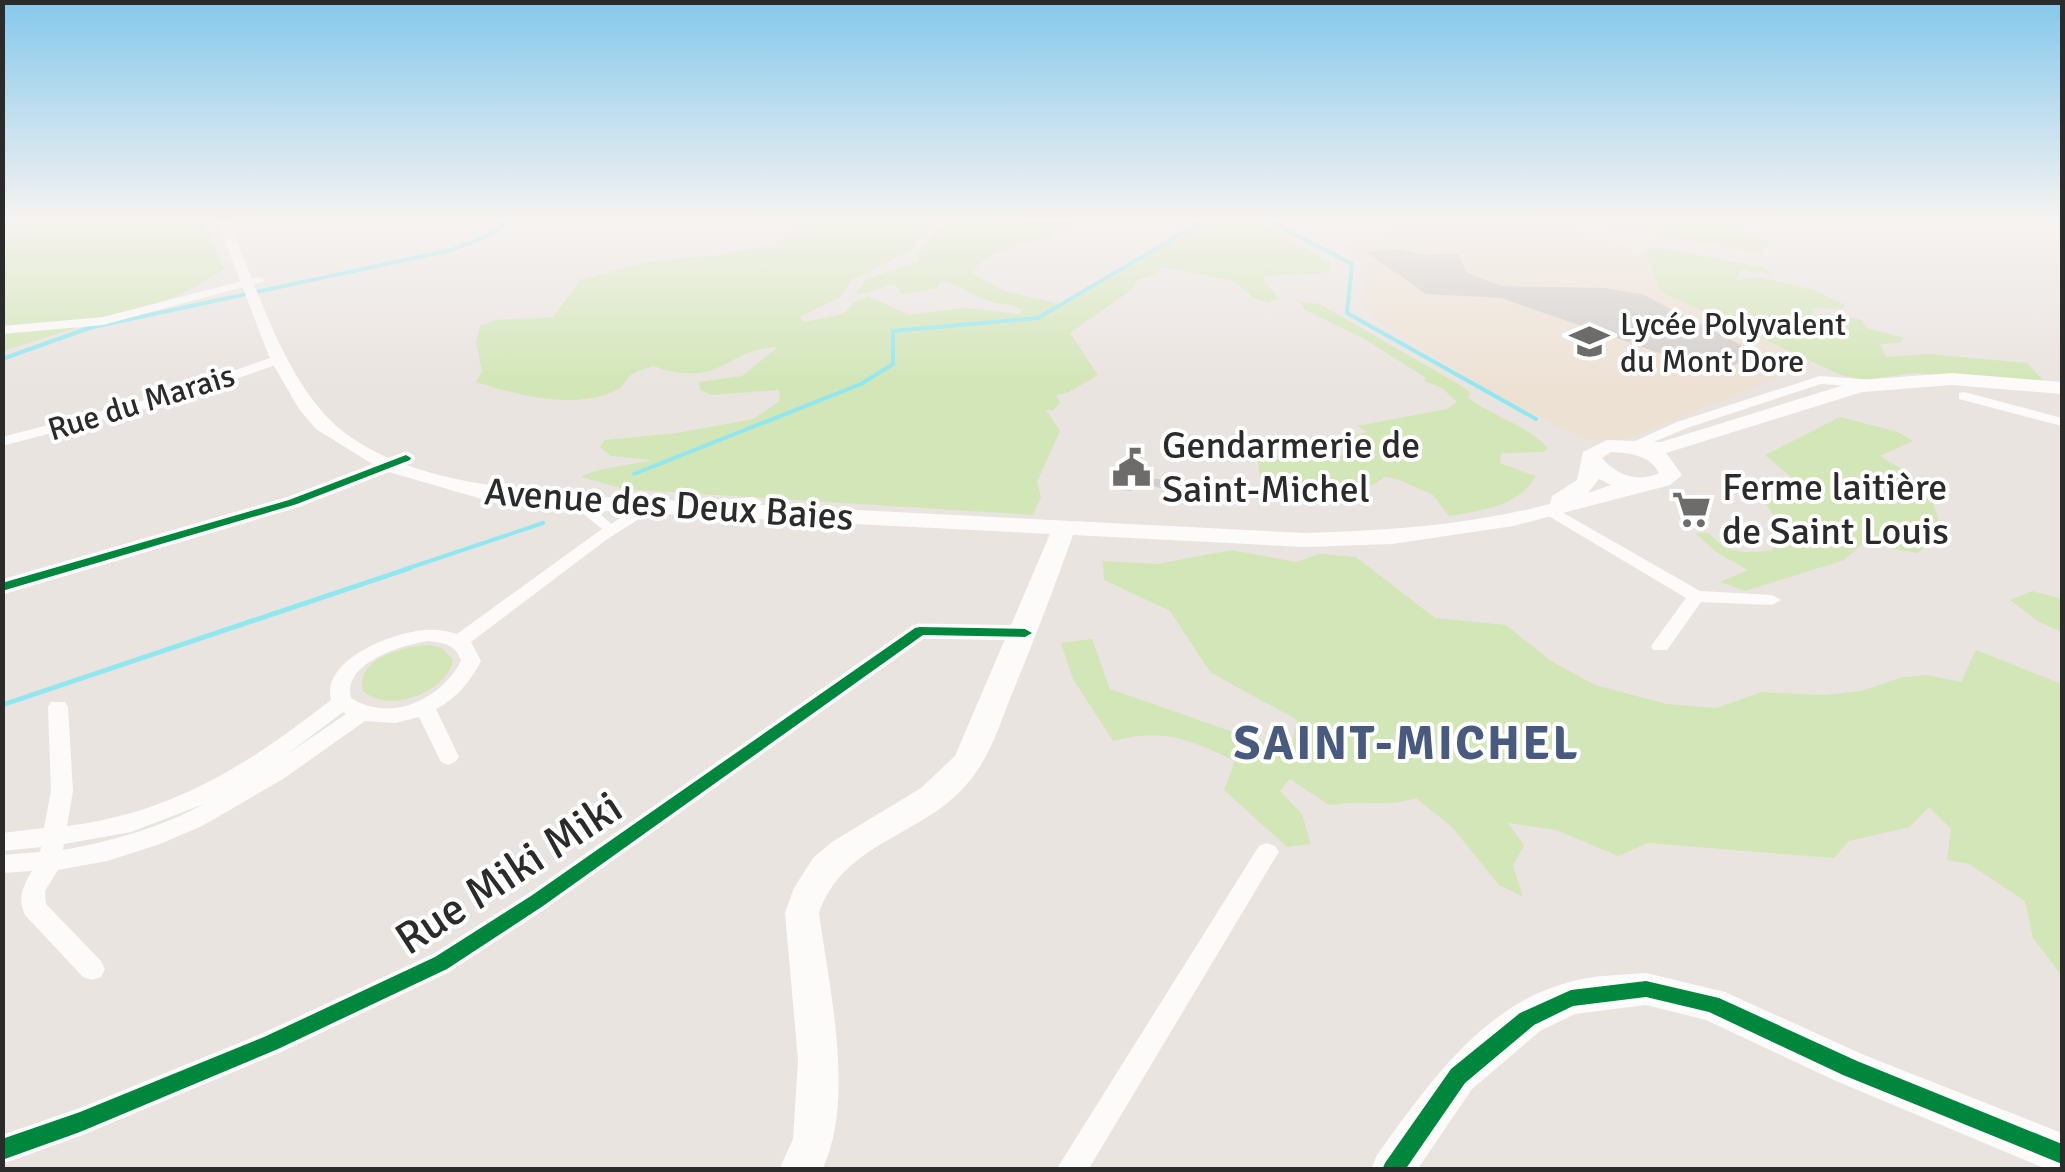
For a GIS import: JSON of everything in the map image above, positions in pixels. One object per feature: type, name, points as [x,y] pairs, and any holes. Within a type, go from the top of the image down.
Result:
[{"type":"main road","name":"Avenue des Deux Baies","points":[[248,275],[291,384],[323,424],[398,462],[489,494],[640,506],[1064,527],[1368,531],[1503,515],[1570,497],[1588,483],[1590,456],[1599,448],[1662,448],[1826,394],[1874,384],[1952,379],[2062,388]]},
{"type":"main road","name":"Avenue des Deux Baies","points":[[252,285],[308,388],[332,417],[398,462],[557,490],[1202,538],[1375,540],[1469,530],[1553,512],[1636,484],[1667,480],[1670,470],[1666,464],[1719,432],[1774,411]]},
{"type":"main road","points":[[1636,449],[1666,464]]},
{"type":"main road","points":[[1592,462],[1613,478],[1636,484]]},
{"type":"main road","points":[[800,1170],[814,1142],[818,1060],[802,913],[807,889],[828,865],[872,831],[924,802],[954,779],[980,736],[1025,633],[1064,527]]},
{"type":"main road","points":[[1392,1170],[1458,1076],[1526,1019],[1571,998],[1646,989],[1712,1004],[1914,1096],[2062,1154]]},
{"type":"street","points":[[188,298],[216,283],[252,285]]},
{"type":"street","points":[[2,330],[103,321],[252,285]]},
{"type":"street","name":"Rue du Marais","points":[[2,442],[194,390],[279,359]]},
{"type":"street","points":[[1636,449],[1820,380],[1874,384]]},
{"type":"street","points":[[1964,396],[2062,422]]},
{"type":"street","points":[[2,587],[292,502],[398,462]]},
{"type":"street","points":[[460,641],[602,530],[650,500],[733,505],[754,502]]},
{"type":"street","points":[[578,502],[602,530]]},
{"type":"street","points":[[1553,512],[1696,596],[1772,600]]},
{"type":"street","points":[[1660,646],[1696,596]]},
{"type":"street","name":"Rue Miki Miki","points":[[2,1150],[271,1043],[440,964],[524,910],[920,631],[1025,633]]},
{"type":"street","points":[[2,842],[151,818],[197,797],[351,708],[391,714],[424,706],[443,697],[467,673],[469,650],[460,641],[418,637],[369,654],[343,678],[339,691],[351,708]]},
{"type":"street","points":[[424,706],[448,756]]},
{"type":"street","points":[[58,708],[62,791],[49,864],[33,890],[34,908],[92,968]]},
{"type":"street","points":[[2,864],[49,864],[141,844],[217,811],[351,708]]},
{"type":"street","points":[[1071,1170],[1267,852]]},
{"type":"shaded area","name":"Lycée Polyvalent du Mont Dore","points":[[1366,275],[1653,275],[1661,292],[1812,363],[1625,440],[1586,440],[1503,399],[1378,321],[1360,301]]},
{"type":"green space","points":[[2,275],[215,275],[178,296],[3,351]]},
{"type":"green space","points":[[599,275],[863,275],[852,280],[840,297],[800,317],[804,322],[843,314],[854,302],[868,296],[909,315],[965,308],[1020,314],[1022,310],[941,281],[937,289],[901,294],[896,285],[855,293],[868,278],[878,275],[976,275],[1004,291],[1065,305],[1117,275],[1155,275],[1137,280],[1133,289],[1070,333],[1098,375],[1056,395],[1060,403],[1054,410],[1046,410],[1060,431],[1037,482],[1041,497],[1033,515],[624,489],[581,477],[652,460],[611,456],[600,447],[604,440],[677,433],[753,419],[780,401],[779,390],[711,395],[700,390],[699,382],[742,376],[778,347],[745,354],[709,371],[676,372],[653,366],[631,375],[615,391],[581,399],[527,396],[476,382],[482,371],[476,342],[480,326],[496,320],[553,317],[580,280]]},
{"type":"green space","points":[[1202,275],[1286,275],[1265,276],[1278,298],[1268,303],[1253,298],[1235,281]]},
{"type":"green space","points":[[1654,275],[1738,275],[1737,280],[1759,277],[1814,290],[1845,305],[1843,309],[1812,308],[1813,315],[1829,313],[1862,320],[1867,328],[1904,338],[1900,343],[1880,344],[1886,357],[1929,354],[2027,363],[2044,381],[1915,373],[1863,380],[1841,375],[1661,292]]},
{"type":"green space","points":[[1300,301],[1322,305],[1458,384],[1470,392],[1468,398],[1540,440],[1548,448],[1544,452],[1501,453],[1500,463],[1536,476],[1529,486],[1510,501],[1449,516],[1433,495],[1385,477],[1372,485],[1316,499],[1261,492],[1257,446],[1294,459],[1337,456],[1361,446],[1343,438],[1368,432],[1357,426],[1447,409],[1457,402],[1442,388],[1424,381],[1426,378],[1366,340],[1305,310]]},
{"type":"green space","points":[[1840,417],[1898,432],[1913,441],[1880,456],[1923,486],[1942,535],[1917,553],[1863,543],[1844,560],[1745,591],[1720,582],[1748,570],[1716,552],[1695,533],[1709,533],[1723,546],[1737,551],[1772,550],[1781,527],[1766,504],[1799,484],[1765,455]]},
{"type":"green space","points":[[1232,550],[1296,562],[1319,554],[1356,557],[1435,618],[1506,625],[1551,661],[1595,685],[1667,704],[1716,708],[1762,692],[1823,695],[1861,691],[1903,677],[1927,675],[1961,682],[1976,650],[2062,684],[2062,976],[2033,938],[2025,901],[1969,864],[1947,860],[1951,829],[1929,807],[1910,827],[1849,841],[1834,858],[1648,843],[1618,856],[1556,830],[1508,823],[1524,845],[1513,866],[1523,897],[1499,885],[1452,827],[1416,798],[1395,803],[1329,805],[1290,779],[1280,791],[1302,814],[1311,844],[1287,847],[1224,790],[1235,761],[1176,738],[1147,736],[1113,741],[1073,679],[1061,643],[1092,639],[1110,689],[1259,741],[1292,743],[1297,720],[1210,672],[1170,611],[1104,580],[1103,561],[1157,564]]},
{"type":"green space","points":[[2032,591],[2062,599],[2062,632],[2039,622],[2010,600]]},
{"type":"green space","points":[[430,645],[442,648],[453,660],[440,682],[401,700],[374,698],[363,691],[362,680],[374,662],[396,651]]},
{"type":"building","name":"Lycée Polyvalent du Mont Dore","points":[[1398,275],[1471,275],[1501,286],[1605,288],[1642,294],[1760,355],[1714,372],[1501,298],[1426,294]]},
{"type":"building","points":[[1128,454],[1143,456],[1132,491],[1119,490]]},
{"type":"building","points":[[1154,479],[1208,481],[1236,502],[1209,501],[1153,486]]},
{"type":"waterway","points":[[2,359],[89,328],[336,275]]},
{"type":"waterway","points":[[634,474],[861,384],[893,364],[893,331],[1038,318],[1112,275]]},
{"type":"waterway","points":[[1351,275],[1347,313],[1536,419]]},
{"type":"waterway","points":[[403,570],[543,523]]},
{"type":"waterway","points":[[2,705],[410,568]]},
{"type":"cycle path","points":[[2,587],[293,502],[406,458]]},
{"type":"cycle path","points":[[2,1150],[271,1043],[441,963],[537,901],[920,631],[1025,633]]},
{"type":"cycle path","points":[[1392,1170],[1458,1076],[1527,1019],[1571,998],[1646,989],[1712,1004],[1850,1068],[2062,1154]]},
{"type":"place","name":"Lycée Polyvalent du Mont Dore","points":[[1590,342]]},
{"type":"place","name":"Gendarmerie de Saint-Michel","points":[[1132,467]]},
{"type":"place","name":"Ferme laitière de Saint Louis","points":[[1692,509]]},
{"type":"district","name":"SAINT-MICHEL","points":[[1407,742]]}]
